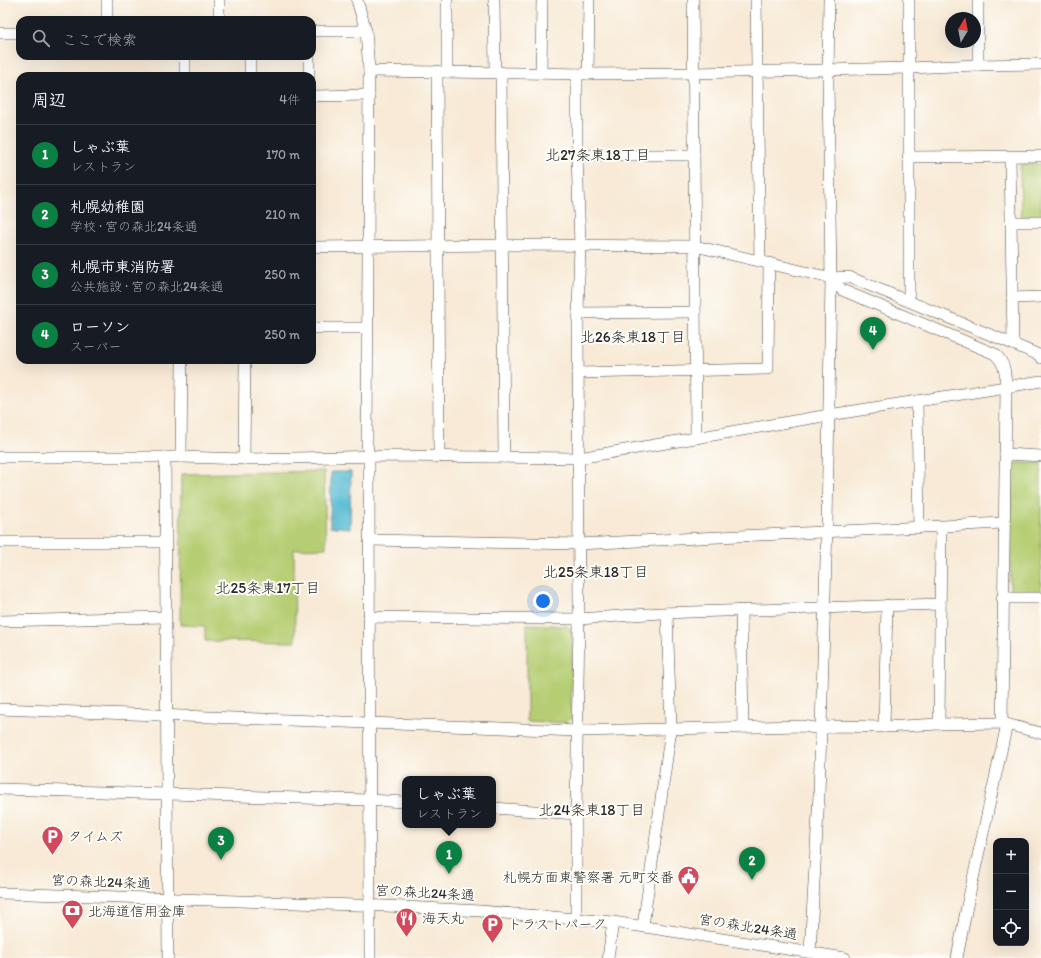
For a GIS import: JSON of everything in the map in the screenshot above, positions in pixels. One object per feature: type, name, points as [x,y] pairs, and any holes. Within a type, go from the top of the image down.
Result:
[{"type":"street","points":[[107,0],[107,16]]},
{"type":"street","points":[[219,0],[219,16]]},
{"type":"street","points":[[357,0],[366,31],[369,71],[367,444],[370,458],[368,540],[370,958]]},
{"type":"street","points":[[438,457],[438,246],[442,72],[448,0]]},
{"type":"street","points":[[494,0],[498,72],[502,245],[504,457]]},
{"type":"street","points":[[541,73],[542,0]]},
{"type":"street","points":[[576,919],[579,619],[578,313],[580,245],[577,155],[589,0]]},
{"type":"street","points":[[693,0],[696,438]]},
{"type":"street","points":[[578,373],[768,369],[765,262],[756,72],[756,0]]},
{"type":"street","points":[[810,952],[819,795],[827,533],[831,278],[828,70],[829,0]]},
{"type":"street","points":[[909,0],[909,301]]},
{"type":"street","points":[[978,0],[978,65]]},
{"type":"street","points":[[316,31],[366,31]]},
{"type":"street","points":[[0,33],[16,33]]},
{"type":"street","points":[[185,60],[185,72]]},
{"type":"street","points":[[250,60],[250,72]]},
{"type":"street","points":[[309,60],[309,72]]},
{"type":"street","points":[[369,71],[583,74],[694,73],[1041,64]]},
{"type":"street","points":[[316,96],[369,94]]},
{"type":"street","points":[[577,155],[694,155]]},
{"type":"street","points":[[1010,156],[1013,344]]},
{"type":"street","points":[[908,157],[1041,156]]},
{"type":"street","points":[[1011,222],[1041,222]]},
{"type":"street","points":[[316,247],[502,245],[695,246],[831,278],[849,277],[1013,344],[1039,355],[1041,358]]},
{"type":"street","points":[[831,278],[842,290],[995,354],[1002,361],[1005,373],[1002,598],[1004,724],[966,906],[957,958]]},
{"type":"street","points":[[1012,298],[1041,297]]},
{"type":"street","points":[[578,313],[695,312]]},
{"type":"street","points":[[316,328],[367,328]]},
{"type":"street","points":[[181,457],[182,364]]},
{"type":"street","points":[[244,459],[245,364]]},
{"type":"street","points":[[0,457],[181,457],[244,459],[370,458],[383,456],[579,458],[829,415],[1041,381]]},
{"type":"street","points":[[917,401],[919,528]]},
{"type":"street","points":[[1005,454],[1041,456]]},
{"type":"street","points":[[164,457],[168,958]]},
{"type":"street","points":[[368,540],[579,544],[827,533],[1003,523]]},
{"type":"street","points":[[939,724],[941,527]]},
{"type":"street","points":[[0,542],[165,542]]},
{"type":"street","points":[[1002,598],[1041,598]]},
{"type":"street","points":[[369,617],[579,619],[667,613],[940,604]]},
{"type":"street","points":[[884,727],[887,605]]},
{"type":"street","points":[[741,610],[743,727]]},
{"type":"street","points":[[643,926],[671,729],[667,613]]},
{"type":"street","points":[[0,621],[165,617]]},
{"type":"street","points":[[0,709],[370,722],[578,732],[743,727],[803,726],[821,729],[835,726],[884,727],[939,724],[1004,724],[1041,733]]},
{"type":"street","points":[[0,789],[402,802]]},
{"type":"street","points":[[496,808],[576,814]]},
{"type":"street","name":"宮の森北24条通","points":[[0,893],[480,911],[613,922],[845,958]]},
{"type":"street","points":[[608,958],[613,922]]},
{"type":"green space","points":[[1022,164],[1041,164],[1041,216],[1021,215],[1020,167]]},
{"type":"green space","points":[[1015,463],[1041,463],[1041,592],[1013,591],[1010,588],[1011,467]]},
{"type":"green space","points":[[324,471],[326,548],[294,549],[295,642],[205,641],[205,626],[180,625],[181,474]]},
{"type":"green space","points":[[527,624],[567,626],[572,630],[571,719],[567,723],[527,721]]},
{"type":"water","points":[[331,472],[351,472],[350,528],[330,527]]},
{"type":"place","name":"ローソン","points":[[873,350]]},
{"type":"place","name":"タイムズ","points":[[52,856]]},
{"type":"place","name":"札幌市東消防署","points":[[221,860]]},
{"type":"place","name":"しゃぶ葉","points":[[449,874]]},
{"type":"place","name":"札幌幼稚園","points":[[752,880]]},
{"type":"place","name":"札幌方面東警察署 元町交番","points":[[689,896]]},
{"type":"place","name":"北海道信用金庫","points":[[72,930]]},
{"type":"place","name":"海天丸","points":[[407,938]]},
{"type":"place","name":"トラストパーク","points":[[493,944]]},
{"type":"district","name":"北27条東18丁目","points":[[598,155]]},
{"type":"district","name":"北26条東18丁目","points":[[633,337]]},
{"type":"district","name":"北25条東18丁目","points":[[596,572]]},
{"type":"district","name":"北25条東17丁目","points":[[268,588]]},
{"type":"district","name":"北24条東18丁目","points":[[592,810]]}]
